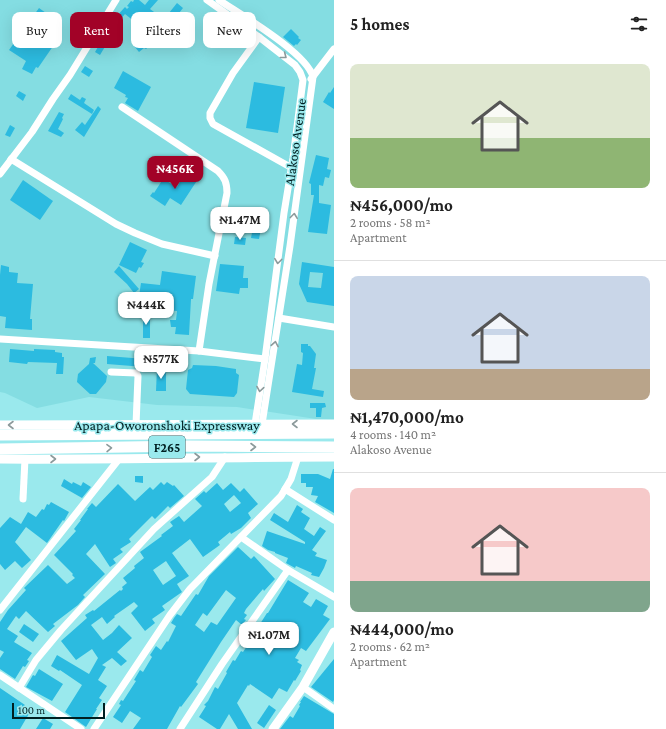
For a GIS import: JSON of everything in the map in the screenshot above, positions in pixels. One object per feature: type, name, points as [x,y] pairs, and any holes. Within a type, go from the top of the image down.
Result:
[{"type":"highway","name":"Apapa-Oworonshoki Expressway","points":[[0,435],[334,434]]},
{"type":"highway","name":"Apapa-Oworonshoki Expressway","points":[[0,449],[188,446],[334,447]]},
{"type":"main road","name":"Apapa-Oworonshoki Expressway","points":[[0,425],[334,424]]},
{"type":"main road","points":[[0,459],[334,457]]},
{"type":"main road","points":[[273,729],[303,687],[334,632]]},
{"type":"street","points":[[0,174],[32,132],[70,75],[116,0]]},
{"type":"street","name":"Alakoso Avenue","points":[[207,0],[221,2],[261,28],[305,62],[313,77],[279,318],[258,424]]},
{"type":"street","name":"Alakoso Avenue","points":[[221,2],[259,37],[295,65],[302,76],[303,86],[292,168],[284,213],[258,424]]},
{"type":"street","points":[[259,37],[233,73],[210,113],[210,118],[213,124],[292,168]]},
{"type":"street","points":[[303,86],[313,77],[334,50]]},
{"type":"street","points":[[122,107],[149,127],[218,171],[224,177],[227,184],[227,193],[199,351]]},
{"type":"street","points":[[11,159],[116,224],[162,244],[215,256]]},
{"type":"street","points":[[279,318],[334,327]]},
{"type":"street","points":[[0,339],[199,351],[265,358]]},
{"type":"street","points":[[111,372],[136,373],[138,376],[136,425]]},
{"type":"street","points":[[19,688],[36,660],[61,630],[154,529],[212,477],[225,457]]},
{"type":"street","points":[[94,729],[170,615],[190,589],[260,518],[285,489],[294,472],[298,457]]},
{"type":"street","points":[[23,499],[25,459]]},
{"type":"street","points":[[0,610],[119,459]]},
{"type":"street","points":[[285,489],[334,520]]},
{"type":"street","points":[[240,538],[288,570],[334,597]]},
{"type":"street","points":[[180,729],[222,664],[288,570]]},
{"type":"street","points":[[0,676],[81,729]]},
{"type":"street","points":[[303,687],[334,709]]},
{"type":"shaded area","points":[[0,0],[334,0],[334,420],[316,419],[237,407],[157,405],[89,397],[37,408],[0,392]]},
{"type":"building","points":[[134,0],[139,0],[145,5],[149,0],[158,0],[150,9],[154,12],[131,12],[131,19],[125,14],[123,16],[123,12],[120,12],[125,7],[127,9],[129,7],[127,6],[131,1],[133,2]]},
{"type":"building","points":[[177,3],[183,8],[180,12],[170,12]]},
{"type":"building","points":[[39,8],[45,12],[36,12]]},
{"type":"building","points":[[291,29],[301,40],[294,46],[283,37]]},
{"type":"building","points":[[12,46],[12,48],[52,48],[32,74],[22,69],[26,61],[9,50]]},
{"type":"building","points":[[97,48],[104,48],[100,55],[95,52]]},
{"type":"building","points":[[136,48],[144,48],[139,52]]},
{"type":"building","points":[[85,66],[93,71],[89,77],[81,72]]},
{"type":"building","points":[[123,71],[151,87],[138,111],[125,103],[128,98],[125,97],[126,95],[114,88]]},
{"type":"building","points":[[254,82],[285,87],[278,133],[246,128]]},
{"type":"building","points":[[334,87],[334,109],[323,102]]},
{"type":"building","points":[[19,91],[26,95],[23,101],[16,96]]},
{"type":"building","points":[[71,94],[80,100],[82,97],[86,99],[84,103],[94,110],[92,114],[68,99]]},
{"type":"building","points":[[98,106],[101,109],[84,137],[75,130],[82,122],[85,125]]},
{"type":"building","points":[[59,112],[64,114],[58,129],[64,133],[61,137],[48,131]]},
{"type":"building","points":[[10,125],[15,128],[10,137],[5,135]]},
{"type":"building","points":[[316,155],[329,158],[327,169],[331,170],[329,178],[325,177],[323,186],[319,185],[319,203],[331,205],[327,234],[308,232],[314,195],[311,195],[311,184],[309,183]]},
{"type":"building","points":[[186,172],[198,179],[181,205],[170,198],[165,206],[150,196],[153,192],[154,193],[163,179],[177,187]]},
{"type":"building","points":[[23,180],[53,201],[40,220],[10,200]]},
{"type":"building","points":[[253,227],[261,228],[259,239],[251,238]]},
{"type":"building","points":[[235,237],[246,238],[245,245],[234,244]]},
{"type":"building","points":[[130,242],[147,250],[141,262],[144,263],[141,268],[139,267],[136,273],[119,265]]},
{"type":"building","points":[[302,262],[334,267],[334,306],[307,302],[299,284]],"holes":[[[310,272],[323,273],[321,288],[308,287]]]},
{"type":"building","points":[[220,264],[244,266],[243,278],[248,278],[248,288],[240,288],[239,294],[216,291]]},
{"type":"building","points":[[1,265],[9,267],[9,272],[18,273],[17,283],[33,284],[30,319],[32,319],[32,330],[5,328],[6,317],[0,316]]},
{"type":"building","points":[[119,266],[139,289],[134,293],[114,272]]},
{"type":"building","points":[[162,271],[196,276],[193,299],[191,299],[189,335],[175,334],[176,327],[171,327],[170,320],[176,320],[177,311],[154,309],[154,298],[139,296],[141,283],[160,285]]},
{"type":"building","points":[[143,313],[150,313],[150,338],[143,338]]},
{"type":"building","points":[[301,344],[308,344],[308,346],[310,346],[316,354],[314,368],[316,368],[312,389],[324,391],[323,397],[292,392],[297,364],[302,365],[303,353],[301,352]]},
{"type":"building","points":[[10,349],[34,351],[34,349],[55,350],[55,352],[62,353],[62,357],[64,357],[63,374],[56,374],[57,363],[28,362],[27,364],[9,362]]},
{"type":"building","points":[[107,356],[145,359],[145,361],[158,362],[157,368],[107,364]]},
{"type":"building","points":[[96,357],[95,363],[93,363],[107,376],[106,382],[96,394],[90,394],[77,382],[78,374],[89,364],[90,358]]},
{"type":"building","points":[[193,365],[236,369],[236,373],[239,375],[237,393],[234,397],[190,394],[186,389],[188,370],[192,368]]},
{"type":"building","points":[[157,368],[166,368],[166,391],[156,391]]},
{"type":"building","points":[[310,403],[325,403],[326,407],[322,408],[321,417],[316,417],[316,408],[310,408]]},
{"type":"building","points":[[333,469],[334,513],[315,502],[318,496],[311,495],[313,487],[306,487],[306,483],[301,483],[301,474],[318,474],[330,479]]},
{"type":"building","points":[[135,476],[143,476],[143,483],[135,482]]},
{"type":"building","points":[[64,479],[72,484],[73,482],[81,486],[83,482],[91,487],[82,498],[61,486]]},
{"type":"building","points":[[161,482],[164,485],[167,482],[173,486],[174,485],[184,496],[170,508],[168,506],[155,519],[152,516],[129,539],[131,542],[120,549],[123,552],[113,559],[116,563],[110,567],[95,544],[86,554],[105,574],[83,595],[85,597],[78,605],[53,624],[55,626],[48,632],[26,611],[19,619],[16,616],[7,629],[18,636],[14,642],[32,653],[27,660],[29,661],[25,667],[23,666],[15,679],[0,669],[0,658],[4,652],[0,650],[0,622],[8,610],[26,590],[24,588],[48,565],[67,584],[75,578],[72,575],[73,574],[54,555],[76,531],[74,529],[92,503],[96,507],[118,484],[135,501],[150,487],[153,490]]},
{"type":"building","points":[[217,483],[223,490],[231,483],[240,492],[244,488],[258,504],[248,513],[251,518],[241,528],[231,534],[230,532],[218,542],[220,545],[203,557],[190,539],[172,553],[189,576],[177,584],[182,592],[162,606],[165,610],[152,619],[155,623],[145,631],[131,613],[138,606],[134,602],[114,616],[115,617],[107,624],[102,617],[91,625],[103,640],[119,625],[132,638],[117,652],[127,661],[121,666],[112,658],[102,665],[106,667],[98,680],[107,686],[99,698],[102,700],[86,727],[65,712],[82,685],[60,670],[59,671],[51,666],[57,655],[89,674],[98,658],[92,649],[76,660],[61,641],[87,618],[85,615],[93,610],[94,611],[123,589],[122,587],[127,583],[123,578],[144,558],[140,552],[173,526],[170,522],[179,516],[184,522],[202,506],[195,499],[204,491],[206,493]],"holes":[[[234,495],[241,503],[230,512],[224,504]],[[166,561],[176,576],[163,585],[153,570]]]},
{"type":"building","points":[[51,502],[69,512],[64,521],[63,520],[47,543],[26,527],[15,542],[31,560],[22,568],[15,561],[5,570],[0,564],[0,528],[10,517],[21,524],[28,512],[36,517],[42,509],[44,510],[47,504],[49,505]]},
{"type":"building","points":[[297,505],[303,509],[301,512],[310,518],[304,529],[314,536],[320,527],[326,531],[312,550],[317,553],[315,556],[327,560],[319,577],[311,575],[312,573],[296,566],[295,568],[286,563],[288,558],[262,546],[267,531],[305,544],[305,542],[270,520],[274,513],[288,522]]},
{"type":"building","points":[[238,547],[251,559],[254,556],[275,579],[264,591],[263,589],[246,609],[244,613],[247,615],[244,619],[246,620],[242,625],[236,620],[196,682],[198,684],[181,707],[180,706],[167,729],[133,729],[141,718],[130,711],[122,723],[113,717],[121,705],[119,704],[121,700],[123,701],[136,681],[134,680],[140,670],[143,672],[152,657],[150,655],[156,646],[161,650],[167,641],[168,642],[176,626],[171,623],[174,618],[177,614],[181,616],[196,594],[198,595],[209,576]],"holes":[[[226,590],[236,598],[217,625],[211,622],[204,632],[195,625],[203,613],[207,616]]]},
{"type":"building","points":[[288,580],[309,593],[303,602],[311,607],[316,599],[328,606],[323,615],[330,619],[306,651],[301,648],[295,658],[299,660],[297,662],[302,665],[301,671],[287,692],[279,688],[272,699],[250,684],[249,686],[248,685],[237,703],[252,729],[238,729],[229,714],[220,729],[217,729],[199,717],[206,706],[204,705],[208,701],[215,687],[218,689],[233,660],[235,661],[241,651],[243,652],[255,634],[252,632],[258,623],[260,624],[268,613]]},
{"type":"building","points":[[24,624],[39,634],[33,642],[19,632]]},
{"type":"building","points":[[334,659],[334,700],[333,702],[311,687]]},
{"type":"building","points":[[39,669],[63,684],[52,701],[26,687],[33,675],[35,676]]},
{"type":"building","points":[[0,688],[25,705],[23,708],[30,712],[20,729],[0,729]]},
{"type":"building","points":[[304,696],[334,714],[334,729],[280,729],[290,716],[293,718]]},
{"type":"building","points":[[269,705],[276,710],[264,728],[257,723]]},
{"type":"building","points":[[43,718],[53,724],[50,729],[36,729]]}]
